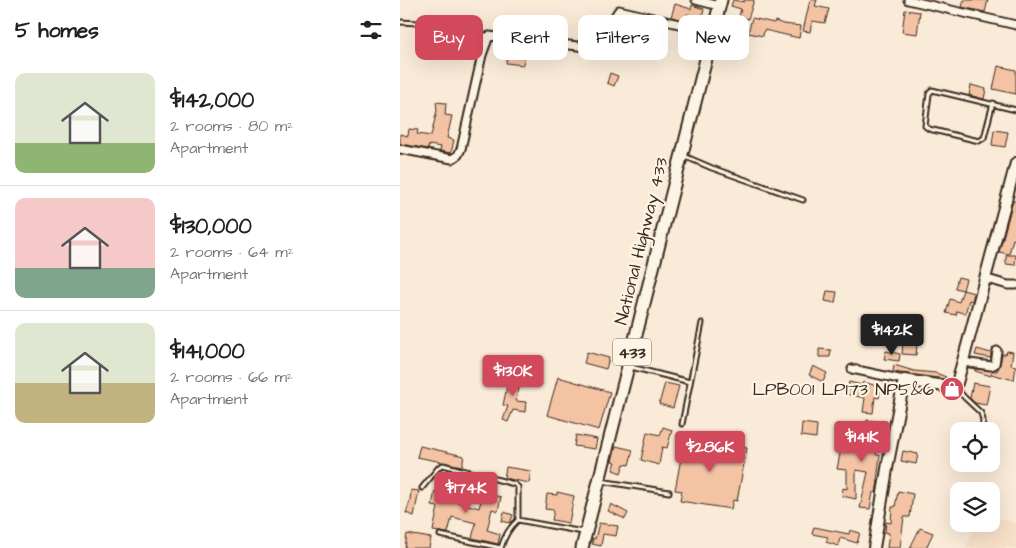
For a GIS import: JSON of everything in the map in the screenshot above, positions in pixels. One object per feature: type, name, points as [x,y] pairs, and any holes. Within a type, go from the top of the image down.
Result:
[{"type":"main road","name":"National Highway 433","points":[[582,548],[706,60]]},
{"type":"street","points":[[696,0],[720,3]]},
{"type":"street","points":[[908,0],[928,2],[1016,25]]},
{"type":"street","points":[[400,150],[452,159],[458,155],[461,149],[482,56],[489,36],[596,48],[602,45],[612,18],[618,10],[678,24]]},
{"type":"street","points":[[852,368],[904,380],[941,386],[955,386],[1016,163]]},
{"type":"street","points":[[984,278],[1008,285],[1016,285]]},
{"type":"street","points":[[963,362],[994,366],[997,351]]},
{"type":"street","points":[[874,548],[904,380]]},
{"type":"lane","points":[[400,22],[454,25],[489,36]]},
{"type":"lane","points":[[993,103],[984,138],[979,142],[929,129],[925,126],[928,94],[932,90],[993,103],[1016,110]]},
{"type":"lane","points":[[681,155],[804,200]]},
{"type":"lane","points":[[682,424],[702,323]]},
{"type":"lane","points":[[628,367],[690,382]]},
{"type":"lane","points":[[955,386],[981,413],[983,422]]},
{"type":"lane","points":[[422,488],[439,466],[443,465],[514,484],[520,492],[518,520],[505,536],[501,548],[440,535]]},
{"type":"lane","points":[[599,481],[670,492]]},
{"type":"lane","points":[[518,520],[586,533]]},
{"type":"shaded area","points":[[1000,519],[1016,523],[1016,548],[965,548],[973,532],[1000,532]]},
{"type":"building","points":[[733,0],[744,2],[744,0],[754,0],[749,16],[739,15],[741,9],[731,6]]},
{"type":"building","points":[[810,0],[817,0],[815,6],[829,9],[825,23],[812,21],[810,32],[803,31]]},
{"type":"building","points":[[964,0],[988,0],[985,12],[962,7]]},
{"type":"building","points":[[675,4],[691,9],[692,5],[704,9],[703,15],[687,14],[678,15],[678,18],[671,17]]},
{"type":"building","points":[[905,10],[920,12],[917,34],[902,32]]},
{"type":"building","points":[[752,18],[801,26],[799,38],[764,30],[763,36],[749,33]]},
{"type":"building","points":[[506,60],[524,60],[523,65],[506,63]]},
{"type":"building","points":[[998,66],[1016,70],[1016,94],[993,89]]},
{"type":"building","points":[[610,73],[618,76],[614,86],[607,83]]},
{"type":"building","points":[[971,85],[986,89],[984,99],[969,95]]},
{"type":"building","points":[[436,102],[446,103],[445,115],[452,116],[447,138],[454,140],[451,153],[440,151],[441,147],[429,145],[428,149],[400,144],[400,134],[408,136],[409,129],[418,130],[417,134],[431,136],[437,110]]},
{"type":"building","points":[[994,130],[1008,132],[1005,147],[992,145]]},
{"type":"building","points":[[1013,201],[1016,201],[1016,240],[1013,239],[1009,254],[999,252]]},
{"type":"building","points":[[1006,255],[1016,255],[1015,265],[1006,264]]},
{"type":"building","points":[[958,277],[966,279],[963,290],[955,288]]},
{"type":"building","points":[[963,290],[974,293],[972,301],[969,300],[965,314],[957,311],[956,315],[946,313],[950,299],[959,302]]},
{"type":"building","points":[[827,291],[837,292],[835,303],[825,301]]},
{"type":"building","points":[[903,342],[917,344],[916,355],[902,354]]},
{"type":"building","points":[[819,349],[831,350],[830,357],[819,357]]},
{"type":"building","points":[[977,349],[991,353],[991,358],[975,355]]},
{"type":"building","points":[[886,351],[900,354],[899,361],[884,359]]},
{"type":"building","points":[[1007,351],[1013,352],[1011,365],[1016,366],[1014,380],[975,371],[975,369],[997,371],[1002,354],[1006,354]]},
{"type":"building","points":[[587,352],[609,358],[606,369],[584,363]]},
{"type":"building","points":[[894,365],[914,371],[936,373],[946,377],[945,379],[893,372]]},
{"type":"building","points":[[813,366],[827,373],[823,382],[809,375]]},
{"type":"building","points":[[510,373],[522,375],[516,401],[526,402],[525,412],[513,410],[508,422],[503,420],[508,406],[503,405]]},
{"type":"building","points":[[558,377],[610,392],[599,430],[547,415]]},
{"type":"building","points":[[849,382],[862,385],[863,382],[881,387],[879,398],[875,397],[873,413],[863,412],[865,398],[846,394]]},
{"type":"building","points":[[665,383],[679,386],[673,408],[659,404]]},
{"type":"building","points":[[973,383],[990,386],[986,405],[975,403],[970,398]]},
{"type":"building","points":[[867,420],[881,422],[877,438],[876,455],[880,455],[878,481],[876,493],[873,492],[870,509],[860,508],[868,472],[856,470],[856,499],[842,496],[843,488],[847,489],[847,470],[837,469],[843,439],[864,442]]},
{"type":"building","points":[[802,423],[817,425],[816,438],[801,436]]},
{"type":"building","points":[[663,427],[672,430],[667,448],[662,447],[659,465],[641,460],[647,432],[660,435]]},
{"type":"building","points":[[576,435],[597,439],[595,449],[574,446]]},
{"type":"building","points":[[685,437],[747,448],[737,501],[733,500],[731,509],[680,501],[682,491],[675,490]]},
{"type":"building","points":[[420,446],[464,456],[462,466],[417,457]]},
{"type":"building","points":[[616,446],[633,450],[629,465],[624,464],[621,473],[613,470],[616,462],[612,461]]},
{"type":"building","points":[[903,451],[918,454],[916,464],[901,461]]},
{"type":"building","points":[[506,467],[531,471],[529,483],[504,478]]},
{"type":"building","points":[[444,489],[457,493],[455,501],[479,508],[483,493],[501,497],[498,511],[492,509],[487,530],[500,534],[498,544],[472,538],[476,523],[452,517],[448,533],[433,531],[438,507],[432,506],[435,491],[443,493]]},
{"type":"building","points":[[411,490],[419,491],[414,516],[406,513]]},
{"type":"building","points":[[898,491],[913,494],[910,517],[904,517],[900,548],[887,548],[889,533],[885,532],[886,522],[891,523],[892,507],[895,507]]},
{"type":"building","points":[[557,492],[574,496],[569,523],[552,520],[554,510],[545,509],[547,494],[557,495]]},
{"type":"building","points":[[611,504],[628,513],[625,519],[608,511]]},
{"type":"building","points":[[504,512],[513,515],[510,523],[502,521]]},
{"type":"building","points":[[599,523],[618,526],[616,536],[603,534],[601,546],[592,544]]},
{"type":"building","points":[[814,527],[849,534],[850,530],[860,533],[857,543],[840,538],[838,546],[826,542],[828,537],[812,534]]},
{"type":"building","points":[[920,528],[933,533],[926,548],[910,548]]},
{"type":"building","points":[[407,534],[431,538],[429,548],[405,548]]},
{"type":"place","name":"LPB001 LP173 NP5&6","points":[[952,389]]}]
